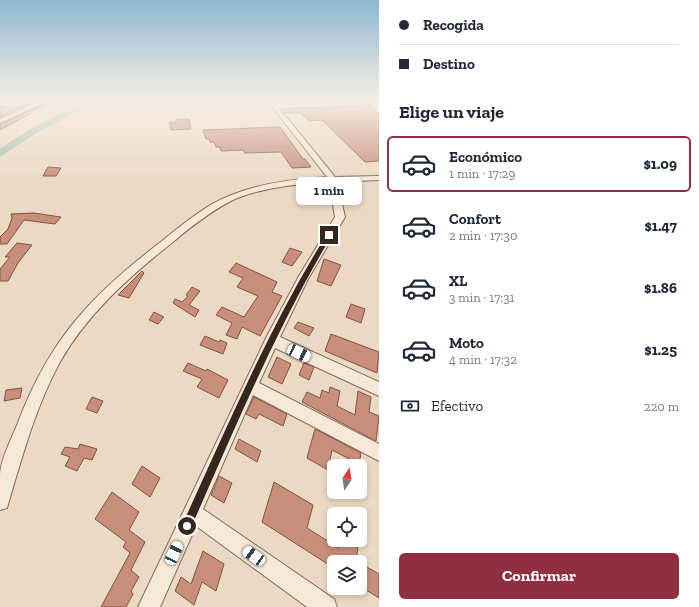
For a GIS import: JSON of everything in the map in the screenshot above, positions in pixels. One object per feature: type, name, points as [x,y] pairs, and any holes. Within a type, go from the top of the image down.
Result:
[{"type":"street","points":[[149,607],[272,340],[303,279],[340,217],[333,180],[293,129]]},
{"type":"street","points":[[0,501],[19,441],[50,368],[67,338],[90,311],[109,292],[147,258],[201,216],[222,202],[266,187],[291,182],[379,178]]},
{"type":"street","points":[[272,340],[379,390]]},
{"type":"street","points":[[250,386],[379,454]]},
{"type":"street","points":[[193,513],[326,607]]},
{"type":"building","points":[[282,129],[303,159],[305,159],[311,167],[292,168],[281,152],[245,153],[243,150],[221,151],[220,147],[216,147],[214,142],[210,142],[209,139],[206,139],[203,130]]},
{"type":"building","points":[[332,129],[379,129],[379,161],[365,162]]},
{"type":"building","points":[[48,167],[61,168],[56,176],[43,176]]},
{"type":"building","points":[[34,213],[61,217],[55,224],[24,220],[7,244],[0,244],[0,237],[8,229],[12,218],[11,214]]},
{"type":"building","points":[[17,243],[32,245],[18,263],[8,281],[0,281],[0,269],[10,257],[5,257]]},
{"type":"building","points":[[290,248],[302,252],[292,266],[282,262]]},
{"type":"building","points":[[324,259],[341,265],[331,286],[317,281]]},
{"type":"building","points":[[236,263],[277,282],[272,292],[282,296],[260,336],[242,327],[237,339],[226,335],[232,323],[216,315],[222,307],[244,317],[258,296],[237,287],[243,278],[229,272]]},
{"type":"building","points":[[142,271],[144,273],[129,298],[118,295]]},
{"type":"building","points":[[192,287],[200,291],[189,305],[199,310],[195,317],[173,303],[175,299],[182,302],[188,296],[186,295]]},
{"type":"building","points":[[351,304],[365,309],[361,323],[346,317]]},
{"type":"building","points":[[154,312],[164,317],[158,324],[149,320]]},
{"type":"building","points":[[298,322],[314,328],[309,336],[294,328]]},
{"type":"building","points":[[331,334],[379,352],[377,373],[325,351]]},
{"type":"building","points":[[205,336],[219,342],[220,340],[227,343],[223,354],[200,345]]},
{"type":"building","points":[[277,357],[291,364],[282,384],[268,377]]},
{"type":"building","points":[[188,363],[206,371],[207,369],[228,380],[219,398],[197,387],[202,379],[183,371]]},
{"type":"building","points":[[304,363],[314,367],[309,380],[299,375]]},
{"type":"building","points":[[330,387],[340,391],[337,406],[355,415],[358,391],[371,397],[369,412],[379,416],[376,441],[302,402],[307,392],[320,398],[322,390],[329,393]]},
{"type":"building","points":[[22,388],[20,398],[4,401],[6,390]]},
{"type":"building","points":[[92,397],[103,401],[97,413],[86,409]]},
{"type":"building","points":[[254,397],[287,414],[283,426],[259,414],[256,419],[246,414]]},
{"type":"building","points":[[315,429],[361,453],[360,459],[349,459],[332,450],[330,459],[327,459],[327,469],[307,458]]},
{"type":"building","points":[[239,439],[261,451],[257,462],[235,449]]},
{"type":"building","points":[[80,444],[97,449],[92,460],[84,458],[77,471],[65,466],[70,457],[61,454],[65,447],[78,449]]},
{"type":"building","points":[[142,466],[160,478],[150,497],[132,484]]},
{"type":"building","points":[[219,476],[232,483],[224,503],[211,495]]},
{"type":"building","points":[[274,482],[313,505],[307,528],[327,540],[327,547],[356,547],[358,548],[356,555],[327,555],[327,564],[262,522]]},
{"type":"building","points":[[112,492],[139,512],[129,530],[145,542],[131,570],[139,577],[131,591],[133,594],[126,607],[101,607],[130,553],[123,547],[126,542],[95,519]]},
{"type":"building","points":[[203,551],[224,564],[216,591],[202,582],[194,605],[175,591],[181,577],[191,584]]},
{"type":"building","points":[[367,567],[379,574],[379,598],[367,590]]},
{"type":"waterway","points":[[0,154],[36,129]]},
{"type":"route","points":[[187,526],[250,386],[303,279],[329,235]]}]
